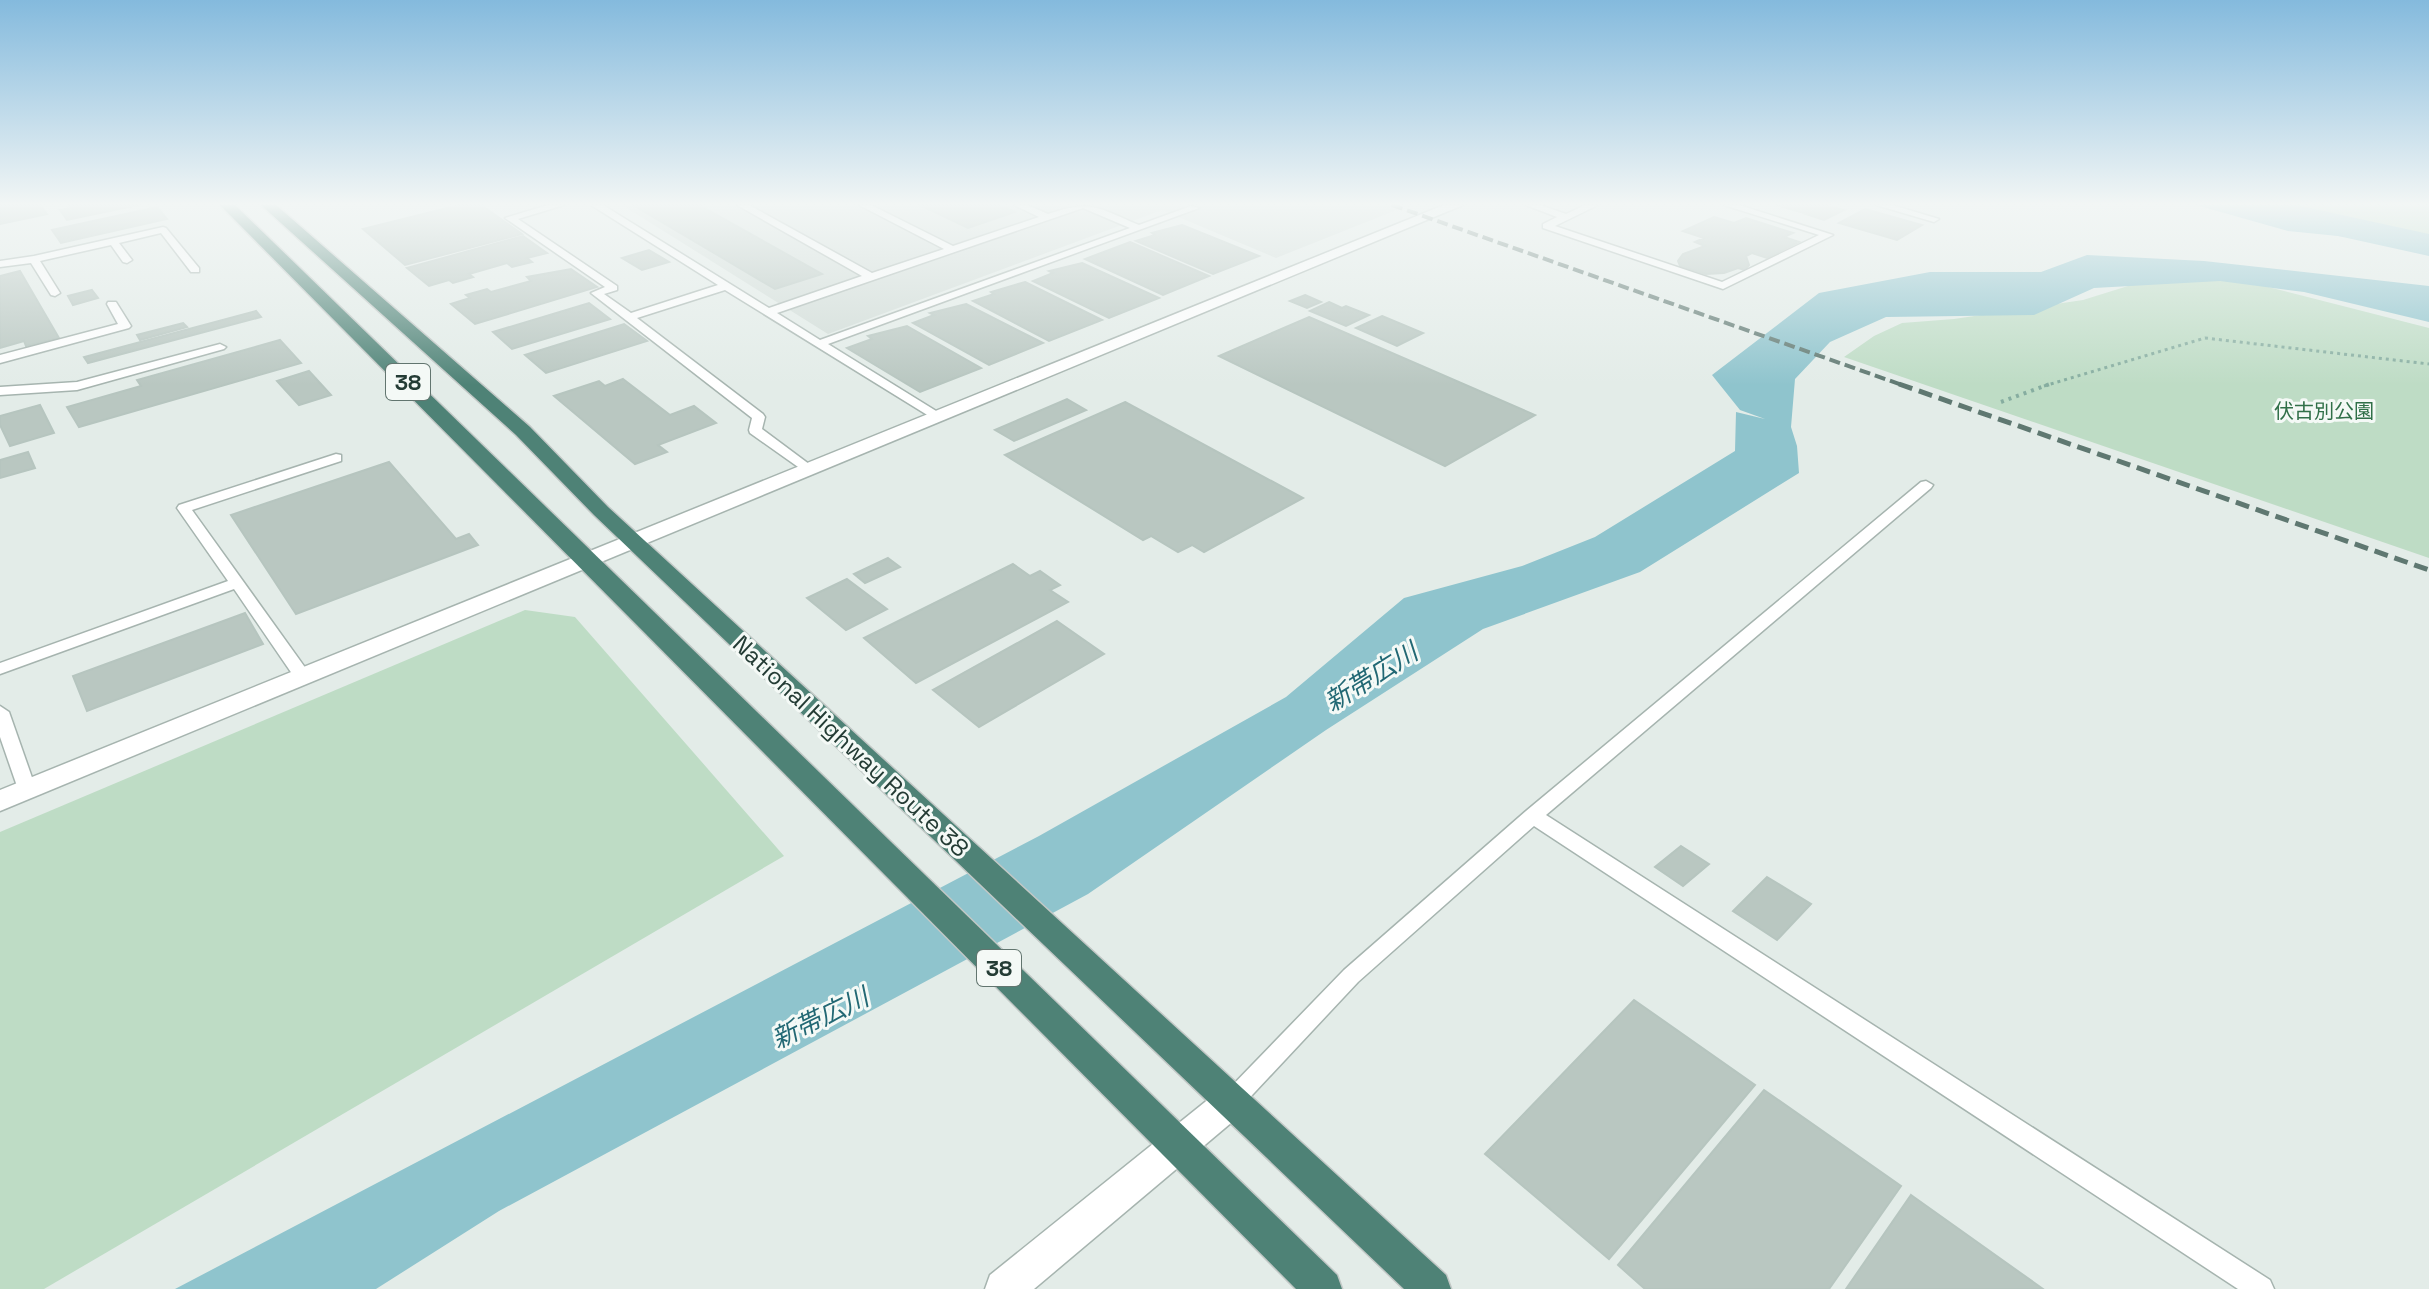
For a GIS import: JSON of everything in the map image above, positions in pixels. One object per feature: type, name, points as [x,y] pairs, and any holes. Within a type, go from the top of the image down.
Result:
[{"type":"highway","name":"National Highway Route 38","points":[[288,265],[1323,1289]]},
{"type":"highway","name":"National Highway Route 38","points":[[336,265],[523,431],[634,541],[1432,1289]]},
{"type":"street","points":[[0,801],[1309,265]]},
{"type":"street","points":[[1004,1289],[1232,1101]]},
{"type":"lane","points":[[38,265],[55,293]]},
{"type":"lane","points":[[191,265],[195,270]]},
{"type":"lane","points":[[579,265],[613,288],[596,293],[759,417],[755,430],[808,470]]},
{"type":"lane","points":[[693,265],[937,417]]},
{"type":"lane","points":[[850,265],[871,277]]},
{"type":"lane","points":[[768,312],[905,265]]},
{"type":"lane","points":[[819,344],[1037,265]]},
{"type":"lane","points":[[1662,265],[1723,286],[1766,265]]},
{"type":"lane","points":[[629,317],[726,286]]},
{"type":"lane","points":[[0,359],[125,326],[112,304]]},
{"type":"lane","points":[[0,391],[77,386],[220,347]]},
{"type":"lane","points":[[303,677],[184,508],[336,458]]},
{"type":"lane","points":[[1232,1101],[1351,976],[1533,816],[1926,485]]},
{"type":"lane","points":[[0,669],[237,583]]},
{"type":"lane","points":[[0,712],[27,789]]},
{"type":"lane","points":[[1533,816],[2261,1289]]},
{"type":"path","points":[[2001,402],[2042,386],[2205,338],[2429,364]]},
{"type":"shaded area","points":[[718,265],[1013,265],[828,334]]},
{"type":"green space","name":"伏古別公園","points":[[2213,273],[2429,328],[2429,558],[1844,357],[1874,336],[1902,323],[1954,319],[2083,300],[2144,281]]},
{"type":"green space","points":[[525,610],[575,617],[784,856],[44,1289],[0,1289],[0,832]]},
{"type":"water","name":"新帯広川","points":[[2060,265],[2241,265],[2429,286],[2429,322],[2304,292],[2220,281],[2094,288],[2034,315],[1886,317],[1830,342],[1795,379],[1791,427],[1797,446],[1799,473],[1640,572],[1483,629],[1326,730],[1088,894],[499,1211],[376,1289],[175,1289],[1039,836],[1286,697],[1404,598],[1522,566],[1595,537],[1735,451],[1736,412],[1765,419],[1740,410],[1712,375],[1819,293],[1930,272],[2041,272]]},
{"type":"building","points":[[417,265],[500,265],[469,274],[473,277],[453,283],[449,280],[429,286],[407,268]]},
{"type":"building","points":[[634,265],[658,265],[642,270]]},
{"type":"building","points":[[735,265],[806,265],[822,274],[775,289]]},
{"type":"building","points":[[1087,265],[1159,298],[1109,318],[1033,281],[1053,273],[1049,271]]},
{"type":"building","points":[[1098,265],[1184,265],[1209,276],[1163,295]]},
{"type":"building","points":[[1192,265],[1236,265],[1213,274]]},
{"type":"building","points":[[1749,265],[1745,270],[1738,268],[1706,274],[1680,266]]},
{"type":"building","points":[[571,269],[597,287],[475,324],[451,304],[470,298],[466,295],[531,281],[527,277]]},
{"type":"building","points":[[20,271],[59,338],[26,346],[24,341],[0,348],[0,276]]},
{"type":"building","points":[[1025,282],[1102,320],[1049,341],[973,301]]},
{"type":"building","points":[[92,290],[98,298],[73,305],[68,296]]},
{"type":"building","points":[[1305,295],[1321,302],[1307,308],[1290,301]]},
{"type":"building","points":[[1329,302],[1369,315],[1346,326],[1310,311]]},
{"type":"building","points":[[589,303],[610,319],[512,349],[493,332]]},
{"type":"building","points":[[966,304],[1043,343],[989,365],[913,323],[934,315],[930,313]]},
{"type":"building","points":[[256,311],[261,317],[88,363],[84,357]]},
{"type":"building","points":[[1382,316],[1423,333],[1397,346],[1356,328]]},
{"type":"building","points":[[1309,317],[1535,415],[1445,466],[1219,356]]},
{"type":"building","points":[[183,323],[187,327],[140,340],[137,335]]},
{"type":"building","points":[[624,324],[647,341],[546,373],[525,355]]},
{"type":"building","points":[[907,326],[981,368],[920,392],[847,348],[872,339],[868,336]]},
{"type":"building","points":[[280,340],[301,363],[79,427],[67,407],[141,386],[137,380]]},
{"type":"building","points":[[309,371],[331,395],[299,405],[277,381]]},
{"type":"building","points":[[623,379],[670,415],[694,406],[716,423],[658,445],[667,452],[635,464],[554,396],[599,381],[605,386]]},
{"type":"building","points":[[1067,399],[1086,410],[1014,441],[995,430]]},
{"type":"building","points":[[1125,402],[1303,498],[1204,552],[1192,545],[1178,552],[1151,536],[1143,540],[1005,455]]},
{"type":"building","points":[[40,405],[54,433],[10,446],[0,425],[0,416]]},
{"type":"building","points":[[28,452],[35,468],[0,478],[0,460]]},
{"type":"building","points":[[389,462],[456,539],[469,534],[478,545],[296,614],[231,515]]},
{"type":"building","points":[[888,558],[900,567],[865,583],[854,574]]},
{"type":"building","points":[[1013,564],[1030,576],[1040,571],[1060,585],[1050,590],[1068,602],[916,683],[864,638]]},
{"type":"building","points":[[847,579],[887,609],[846,630],[807,598]]},
{"type":"building","points":[[245,613],[263,644],[87,711],[73,676]]},
{"type":"building","points":[[1057,621],[1104,654],[979,727],[933,690]]},
{"type":"building","points":[[1681,846],[1709,864],[1683,886],[1655,867]]},
{"type":"building","points":[[1767,877],[1811,904],[1777,940],[1733,911]]},
{"type":"building","points":[[1634,1000],[1755,1085],[1609,1259],[1485,1154]]},
{"type":"building","points":[[1764,1090],[1901,1186],[1829,1289],[1645,1289],[1618,1265]]},
{"type":"building","points":[[1911,1195],[2043,1289],[1846,1289]]},
{"type":"railway","points":[[1562,265],[1905,386]]},
{"type":"railway","points":[[1899,384],[2429,570]]}]
